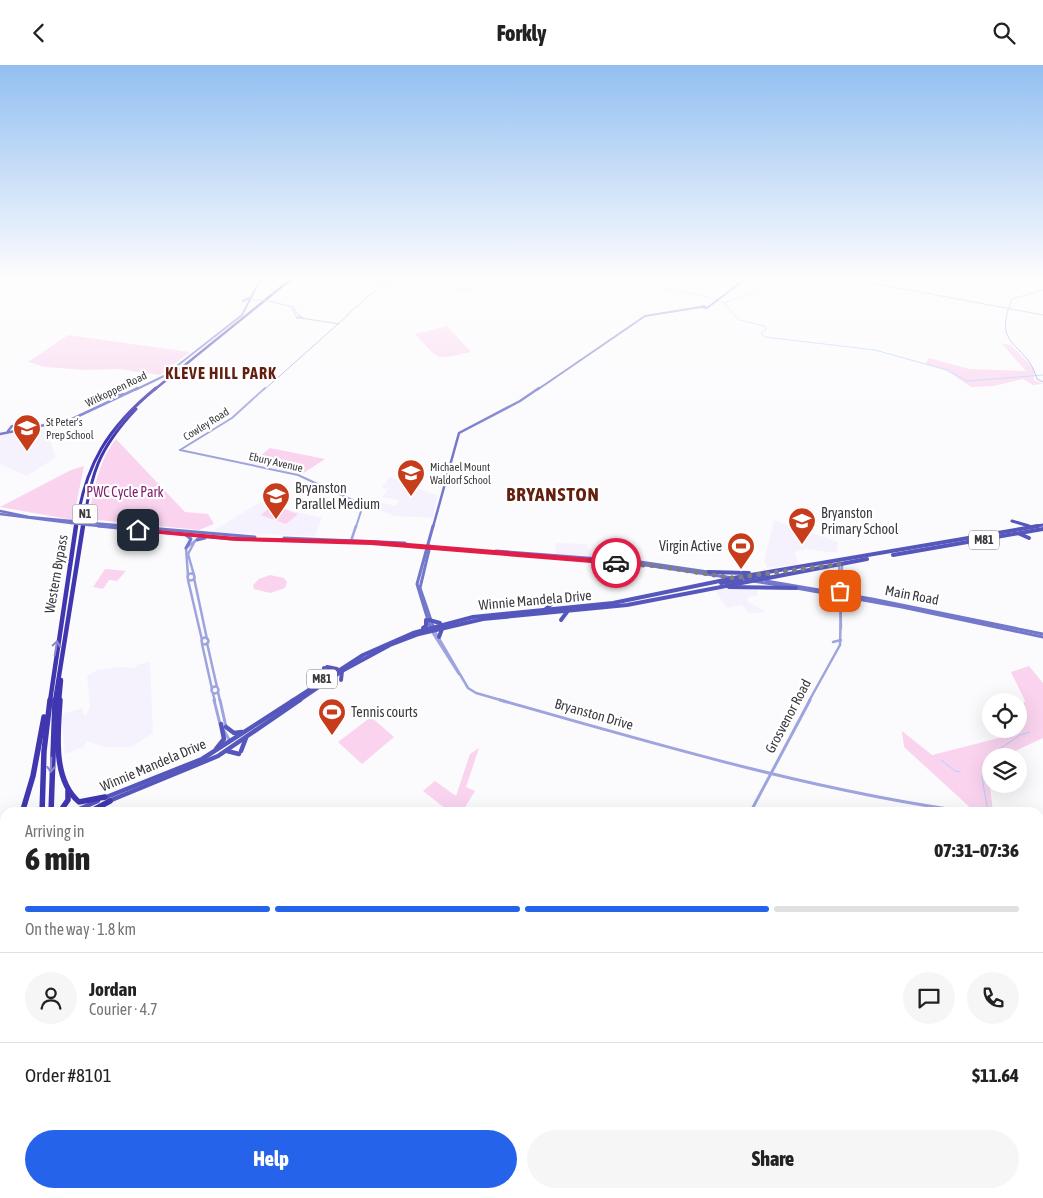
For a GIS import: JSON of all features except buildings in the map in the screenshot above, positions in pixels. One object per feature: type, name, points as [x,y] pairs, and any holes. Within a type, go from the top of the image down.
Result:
[{"type":"highway","name":"Western Bypass","points":[[42,807],[44,746],[53,665],[85,482],[100,448],[115,426],[145,397],[224,333]]},
{"type":"highway","name":"Western Bypass","points":[[52,807],[54,718],[92,476],[104,449],[118,428],[147,398],[228,333]]},
{"type":"highway","points":[[62,664],[58,749],[68,787],[73,798],[79,802],[108,799]]},
{"type":"highway","points":[[24,807],[33,776],[53,665]]},
{"type":"highway","points":[[63,807],[68,800],[68,787]]},
{"type":"highway","points":[[97,807],[108,799]]},
{"type":"main road","name":"Witkoppen Road","points":[[0,434],[21,428],[61,422],[106,403],[165,374],[218,333]]},
{"type":"main road","name":"Witkoppen Road","points":[[0,434],[70,420],[163,377],[220,333]]},
{"type":"main road","name":"Bryanston Drive","points":[[432,629],[420,588],[429,545],[456,444],[461,432],[520,401],[621,333]]},
{"type":"main road","points":[[547,383],[548,388]]},
{"type":"main road","points":[[534,387],[541,387]]},
{"type":"main road","points":[[0,512],[71,522],[211,536],[339,542],[345,543],[348,547],[359,542]]},
{"type":"main road","points":[[1012,521],[1024,526],[1035,526]]},
{"type":"main road","points":[[90,524],[184,535],[203,535]]},
{"type":"main road","name":"Winnie Mandela Drive","points":[[93,807],[202,759],[234,742],[260,727],[341,669],[375,648],[417,632],[492,618],[627,605],[809,569],[848,559],[1043,525]]},
{"type":"main road","points":[[1008,532],[1016,528],[1016,526]]},
{"type":"main road","name":"Winnie Mandela Drive","points":[[86,807],[193,768],[223,752],[249,729],[322,679],[390,645],[450,622],[482,616],[626,601],[764,572],[840,562],[1043,529]]},
{"type":"main road","points":[[211,530],[211,536]]},
{"type":"main road","points":[[1018,534],[1029,538]]},
{"type":"main road","points":[[184,535],[191,539],[186,548]]},
{"type":"main road","points":[[197,540],[211,536],[350,540],[429,545]]},
{"type":"main road","points":[[339,542],[350,540],[522,553],[530,552]]},
{"type":"main road","name":"Main Road","points":[[429,545],[435,548],[530,552],[656,563],[796,589],[850,595],[1043,635]]},
{"type":"main road","name":"Main Road","points":[[530,552],[588,561],[658,566],[733,578]]},
{"type":"main road","points":[[840,553],[848,559]]},
{"type":"main road","points":[[588,561],[595,566],[608,562]]},
{"type":"main road","points":[[692,588],[809,569]]},
{"type":"main road","points":[[708,572],[764,572]]},
{"type":"main road","points":[[733,578],[756,579]]},
{"type":"main road","name":"Main Road","points":[[756,579],[1043,635]]},
{"type":"main road","points":[[704,589],[750,586],[796,589]]},
{"type":"main road","points":[[842,587],[850,595]]},
{"type":"main road","points":[[626,601],[659,598]]},
{"type":"main road","points":[[544,610],[554,601],[564,608]]},
{"type":"main road","points":[[561,620],[569,611]]},
{"type":"main road","points":[[417,632],[426,627],[428,620],[437,623],[450,622]]},
{"type":"main road","points":[[439,637],[439,631],[446,627]]},
{"type":"main road","points":[[322,679],[326,668],[341,669],[341,680]]},
{"type":"main road","points":[[202,759],[223,742],[221,724]]},
{"type":"main road","points":[[226,727],[236,733],[249,729]]},
{"type":"main road","points":[[223,752],[240,752],[243,742],[260,727]]},
{"type":"street","name":"Cowley Road","points":[[180,450],[232,418],[328,333]]},
{"type":"street","points":[[1006,333],[1007,338],[1037,371],[1037,377],[1043,381]]},
{"type":"street","name":"Ebury Avenue","points":[[180,450],[298,475],[363,505],[350,540]]},
{"type":"street","points":[[203,535],[188,552],[194,577],[192,590],[212,689],[210,692],[213,694],[221,724],[234,742]]},
{"type":"street","points":[[203,535],[186,548],[188,578],[197,594],[207,639],[209,640],[208,643],[226,727],[234,742]]},
{"type":"street","name":"Grosvenor Road","points":[[840,562],[841,595]]},
{"type":"street","name":"Grosvenor Road","points":[[753,807],[768,775],[841,640],[840,562]]},
{"type":"street","points":[[188,578],[194,577]]},
{"type":"street","points":[[195,603],[197,594]]},
{"type":"street","name":"Bryanston Drive","points":[[432,629],[439,637],[463,679]]},
{"type":"street","name":"Bryanston Drive","points":[[432,629],[463,679],[470,689],[476,693],[768,775],[926,807]]},
{"type":"street","points":[[202,642],[207,639]]},
{"type":"street","points":[[833,642],[841,640]]},
{"type":"street","points":[[202,642],[208,643]]},
{"type":"street","points":[[212,689],[217,687]]},
{"type":"street","points":[[213,694],[218,692]]},
{"type":"shaded area","name":"St Peter's Prep School","points":[[45,427],[56,457],[27,476],[0,464],[0,435]]},
{"type":"shaded area","name":"Michael Mount Waldorf School","points":[[390,477],[438,495],[433,518],[395,516],[373,508],[378,502],[396,506],[399,502],[398,500],[382,497],[389,489],[382,488]]},
{"type":"shaded area","name":"Bryanston Parallel Medium","points":[[265,499],[289,510],[322,518],[315,536],[211,532]]},
{"type":"shaded area","name":"Bryanston Primary School","points":[[774,520],[838,542],[837,553],[806,549],[795,552],[798,565],[767,568],[764,561]]},
{"type":"shaded area","points":[[556,543],[587,544],[592,557],[555,554]]},
{"type":"shaded area","points":[[757,588],[757,596],[748,597],[747,601],[766,612],[749,614],[742,605],[727,608],[715,590]]},
{"type":"shaded area","points":[[150,662],[153,733],[131,747],[104,747],[87,741],[84,747],[65,754],[61,714],[83,708],[83,714],[86,715],[90,706],[87,677],[97,670],[120,667],[134,668],[139,664]]},
{"type":"green space","points":[[453,333],[471,352],[450,357],[439,357],[415,334]]},
{"type":"green space","points":[[68,335],[190,352],[160,375],[119,369],[86,370],[45,367],[28,362]]},
{"type":"green space","points":[[1002,344],[1011,345],[1034,369],[1034,380],[1043,384],[1033,385],[1023,379],[994,386],[971,387],[946,370],[925,364],[929,358],[969,369],[1026,371]]},
{"type":"green space","name":"PWC Cycle Park","points":[[116,439],[185,512],[208,514],[214,524],[199,530],[88,519],[101,467]]},
{"type":"green space","points":[[270,448],[325,459],[302,474],[251,463]]},
{"type":"green space","name":"PWC Cycle Park","points":[[84,466],[73,520],[0,507],[71,470]]},
{"type":"green space","points":[[273,505],[298,514],[286,524],[261,515]]},
{"type":"green space","points":[[105,569],[126,571],[117,581],[109,580],[103,589],[93,587]]},
{"type":"green space","points":[[270,575],[284,578],[287,582],[285,588],[270,593],[254,589],[253,585],[259,579]]},
{"type":"green space","points":[[1029,666],[1043,683],[1043,738],[1021,748],[982,748],[982,793],[991,793],[992,807],[970,807],[904,747],[902,731],[932,755],[999,738],[1027,738],[1027,693],[1021,693],[1011,672]]},
{"type":"green space","points":[[371,717],[394,737],[362,764],[338,742]]},
{"type":"green space","points":[[479,748],[466,787],[475,791],[465,807],[444,807],[423,791],[435,781],[456,796],[470,754]]},
{"type":"waterway","points":[[762,333],[761,334],[765,337],[875,350],[947,370],[967,381],[1043,375]]},
{"type":"waterway","points":[[1001,748],[1020,735],[1030,732]]},
{"type":"waterway","points":[[941,760],[955,771],[960,772]]},
{"type":"waterway","points":[[985,793],[987,807]]},
{"type":"way so far","points":[[616,563],[658,566],[733,578],[839,564],[840,591]]},
{"type":"place","name":"St Peter's Prep School","points":[[27,452]]},
{"type":"place","name":"Michael Mount Waldorf School","points":[[411,497]]},
{"type":"place","name":"Bryanston Parallel Medium","points":[[276,520]]},
{"type":"place","name":"Bryanston Primary School","points":[[802,545]]},
{"type":"place","name":"Virgin Active","points":[[741,570]]},
{"type":"place","name":"Tennis courts","points":[[332,736]]},
{"type":"district","name":"KLEVE HILL PARK","points":[[221,373]]},
{"type":"district","name":"BRYANSTON","points":[[553,494]]},
{"type":"route","points":[[138,530],[237,539],[371,543],[616,563]]}]
